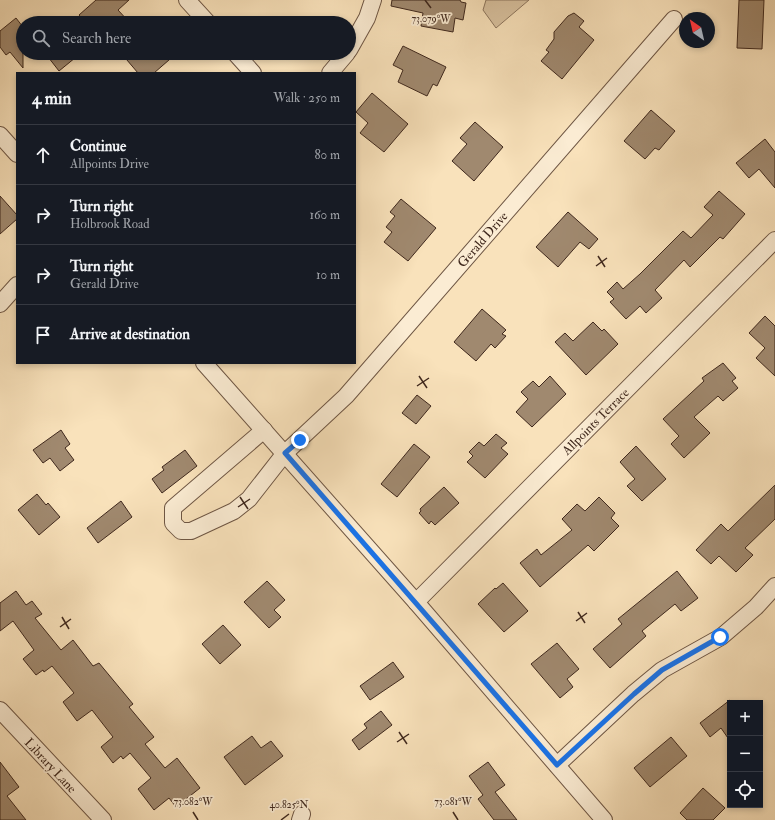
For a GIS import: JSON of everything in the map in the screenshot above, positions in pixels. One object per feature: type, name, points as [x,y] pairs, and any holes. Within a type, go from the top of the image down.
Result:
[{"type":"street","points":[[187,0],[202,16]]},
{"type":"street","points":[[356,37],[373,0]]},
{"type":"street","name":"Gerald Drive","points":[[264,430],[173,508],[173,523],[181,531],[191,531],[234,511],[248,499],[285,453],[346,396],[674,18]]},
{"type":"street","points":[[241,60],[252,72]]},
{"type":"street","points":[[331,72],[341,60]]},
{"type":"street","points":[[0,135],[16,153]]},
{"type":"street","name":"Allpoints Terrace","points":[[416,602],[775,240]]},
{"type":"street","points":[[0,304],[16,286]]},
{"type":"street","points":[[205,364],[416,602],[604,820]]},
{"type":"street","points":[[557,765],[662,670],[720,637],[756,607],[775,586]]},
{"type":"street","name":"Library Lane","points":[[0,710],[102,820]]},
{"type":"shaded area","points":[[486,0],[529,0],[496,28],[483,10]]},
{"type":"building","points":[[96,0],[129,0],[118,10],[124,16],[79,15]]},
{"type":"building","points":[[392,0],[460,0],[461,2],[466,3],[463,20],[455,18],[453,32],[421,26],[423,13],[391,6]]},
{"type":"building","points":[[739,0],[764,0],[762,49],[737,48]]},
{"type":"building","points":[[574,13],[584,21],[579,27],[594,40],[562,79],[541,61],[549,52],[546,50],[554,39],[554,32],[568,16]]},
{"type":"building","points":[[16,18],[16,59],[10,52],[6,55],[0,47],[0,31]]},
{"type":"building","points":[[403,46],[446,67],[437,86],[433,84],[427,96],[398,82],[403,70],[393,65]]},
{"type":"building","points":[[16,60],[23,60],[23,68]]},
{"type":"building","points":[[50,60],[72,60],[59,71]]},
{"type":"building","points":[[127,60],[169,60],[155,72],[137,72]]},
{"type":"building","points":[[372,93],[408,124],[384,152],[360,133],[368,123],[356,112]]},
{"type":"building","points":[[651,110],[675,131],[659,150],[655,148],[645,159],[624,141]]},
{"type":"building","points":[[475,122],[503,147],[474,181],[452,161],[467,144],[460,138]]},
{"type":"building","points":[[765,139],[775,152],[775,188],[759,169],[749,178],[736,163]]},
{"type":"building","points":[[719,191],[745,214],[723,239],[720,237],[690,267],[684,260],[655,290],[662,298],[646,313],[640,306],[626,319],[610,302],[614,299],[607,292],[617,282],[623,289],[683,231],[691,238],[713,215],[704,207]]},
{"type":"building","points":[[0,196],[16,214],[16,220],[0,234]]},
{"type":"building","points":[[401,199],[436,228],[408,261],[384,242],[392,232],[386,227],[395,216],[390,212]]},
{"type":"building","points":[[568,212],[598,239],[589,249],[580,242],[558,267],[536,247]]},
{"type":"building","points":[[482,309],[506,330],[502,334],[506,336],[495,348],[491,344],[476,361],[454,342]]},
{"type":"building","points":[[765,316],[775,326],[775,376],[756,358],[765,348],[749,333]]},
{"type":"building","points":[[593,322],[602,331],[604,329],[618,344],[586,375],[555,342],[565,333],[573,341]]},
{"type":"building","points":[[723,363],[736,378],[732,381],[738,388],[723,401],[718,396],[694,417],[710,433],[684,458],[671,444],[679,436],[663,419],[704,381],[702,378]]},
{"type":"building","points":[[550,376],[566,394],[532,427],[516,412],[528,399],[521,392],[533,381],[539,387]]},
{"type":"building","points":[[417,395],[431,406],[416,424],[402,413]]},
{"type":"building","points":[[61,430],[70,444],[65,448],[74,460],[60,471],[50,458],[43,463],[33,450]]},
{"type":"building","points":[[496,434],[507,443],[501,448],[508,454],[485,478],[467,462],[473,456],[469,452],[479,442],[484,446]]},
{"type":"building","points":[[414,444],[430,457],[397,497],[381,484]]},
{"type":"building","points":[[636,446],[666,479],[642,501],[627,486],[635,479],[620,462]]},
{"type":"building","points":[[185,450],[197,466],[162,493],[152,479],[164,470],[162,467]]},
{"type":"building","points":[[775,485],[775,519],[745,548],[753,555],[736,572],[719,556],[711,564],[696,550],[721,524],[728,531]]},
{"type":"building","points":[[444,487],[459,503],[435,525],[431,521],[429,524],[419,513],[421,511],[420,509]]},
{"type":"building","points":[[37,494],[46,505],[48,503],[60,517],[39,535],[18,510]]},
{"type":"building","points":[[599,497],[615,513],[611,518],[619,526],[594,551],[588,545],[540,587],[520,563],[537,549],[541,555],[572,530],[562,519],[577,504],[585,511]]},
{"type":"building","points":[[121,501],[132,517],[98,543],[87,528]]},
{"type":"building","points":[[677,571],[698,598],[681,611],[675,604],[642,631],[646,636],[610,668],[593,649],[622,624],[618,619]]},
{"type":"building","points":[[267,581],[285,600],[274,610],[281,617],[269,628],[244,602]]},
{"type":"building","points":[[503,583],[528,611],[504,632],[478,604],[495,588],[496,589]]},
{"type":"building","points":[[16,591],[26,605],[32,601],[42,614],[35,618],[61,650],[73,640],[93,666],[99,663],[133,704],[129,707],[154,737],[145,744],[165,768],[177,758],[200,788],[176,807],[169,798],[154,810],[138,789],[151,778],[130,753],[123,759],[121,756],[113,763],[101,747],[113,737],[92,710],[77,721],[63,702],[74,693],[52,666],[44,672],[43,670],[36,675],[23,659],[34,650],[13,621],[0,631],[0,603]]},
{"type":"building","points":[[223,625],[241,645],[220,664],[202,644]]},
{"type":"building","points":[[557,643],[579,669],[567,679],[573,687],[560,698],[531,664]]},
{"type":"building","points":[[393,662],[404,677],[370,700],[360,686]]},
{"type":"building","points":[[727,702],[727,737],[721,728],[710,737],[700,723]]},
{"type":"building","points":[[381,711],[392,725],[359,750],[352,740],[367,728],[364,724]]},
{"type":"building","points":[[252,736],[261,748],[271,741],[283,756],[245,785],[224,757]]},
{"type":"building","points":[[671,737],[687,756],[650,787],[634,768]]},
{"type":"building","points":[[0,762],[19,787],[7,796],[26,820],[0,820]]},
{"type":"building","points":[[488,762],[505,785],[495,792],[517,820],[494,820],[478,799],[483,795],[469,776]]},
{"type":"building","points":[[703,788],[725,808],[713,820],[687,820],[680,813]]},
{"type":"route","points":[[300,440],[285,453],[557,765],[662,670],[720,637]]}]
